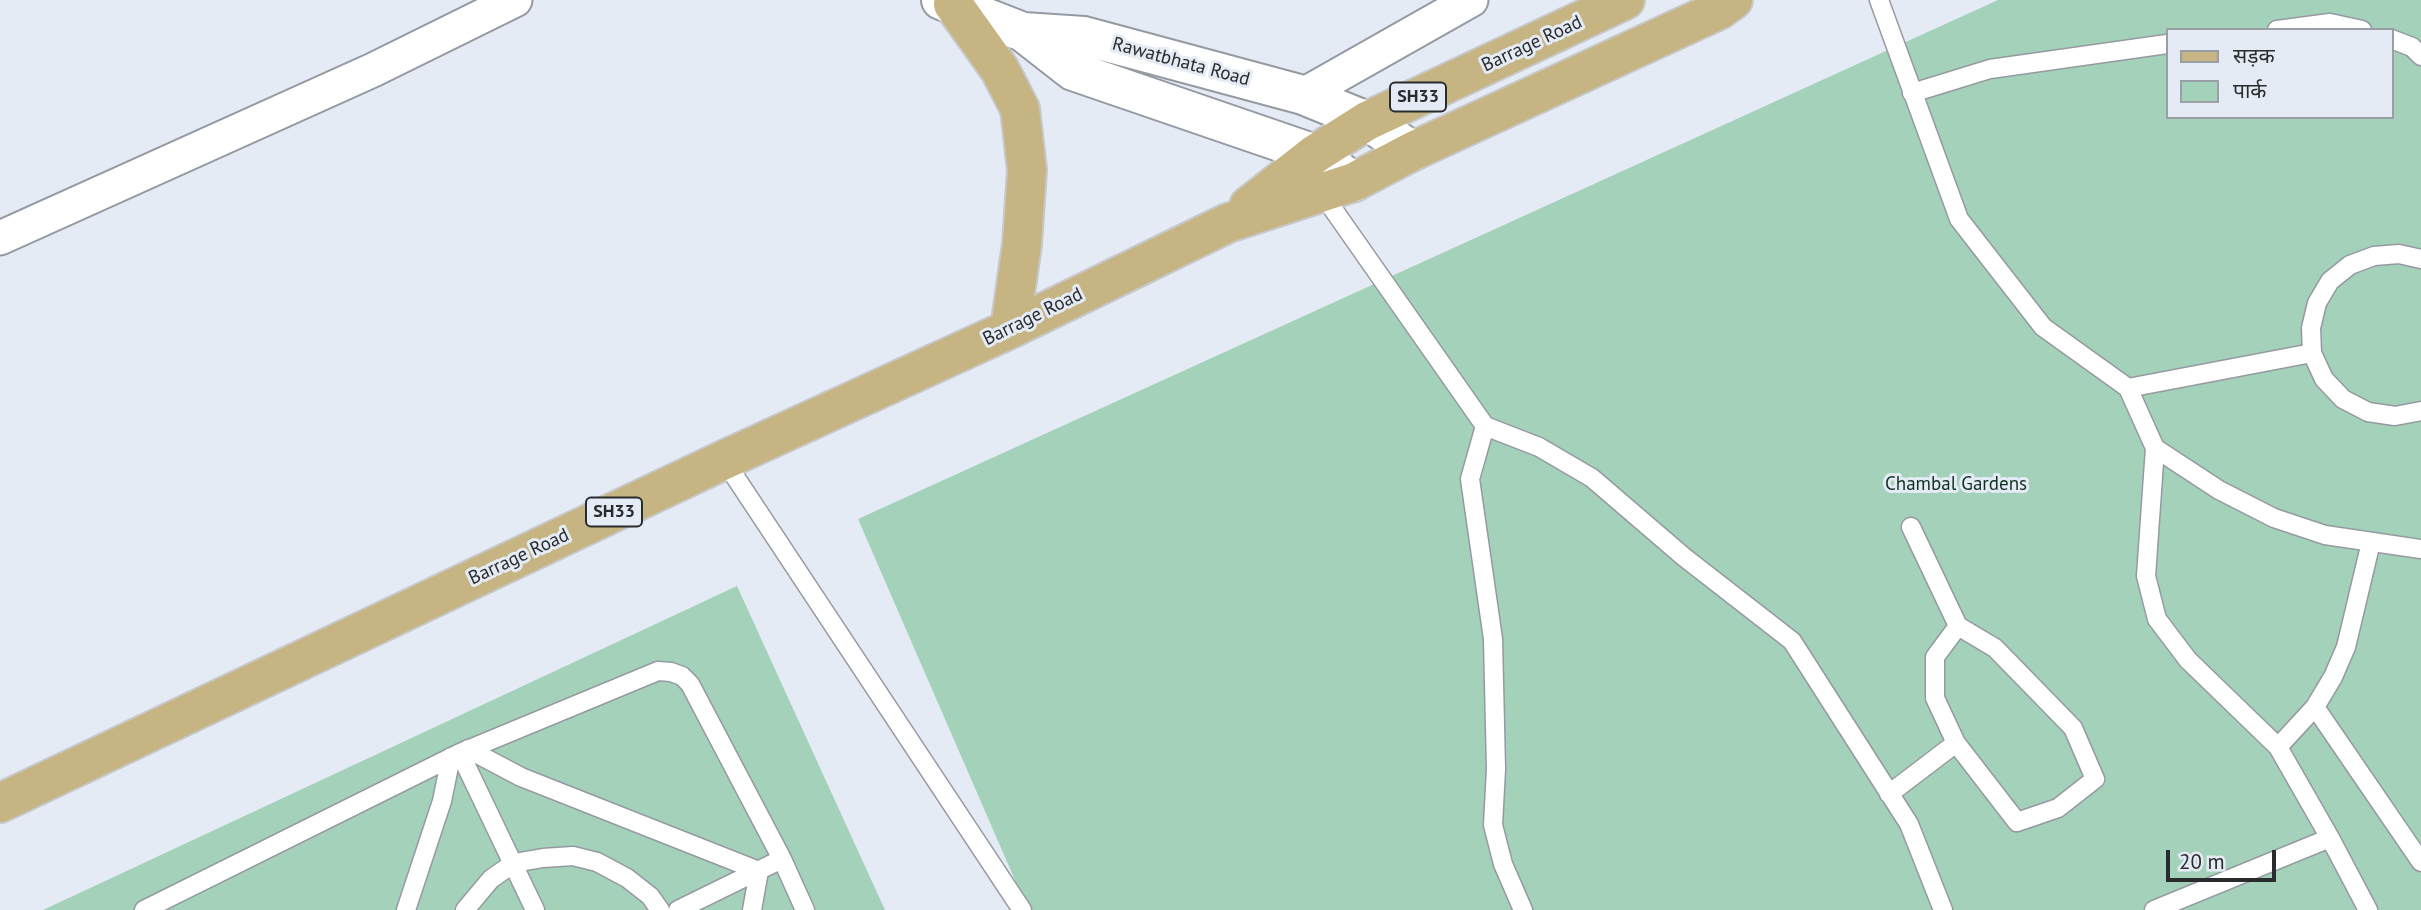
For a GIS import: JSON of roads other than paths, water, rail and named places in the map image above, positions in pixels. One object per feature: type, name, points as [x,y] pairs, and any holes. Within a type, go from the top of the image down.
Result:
[{"type":"main road","name":"Barrage Road","points":[[1228,223],[1315,154],[1367,121],[1625,0]]},
{"type":"main road","name":"SH33","points":[[1413,151],[1719,10],[1733,0]]},
{"type":"main road","name":"Rawatbhata Road","points":[[947,2],[1023,32],[1084,36],[1303,95],[1367,121],[1413,151]]},
{"type":"main road","points":[[947,2],[1000,70],[1020,109],[1027,170],[1022,244],[1010,329]]},
{"type":"main road","points":[[1023,32],[1073,71],[1315,154],[1338,187]]},
{"type":"main road","name":"Barrage Road","points":[[0,803],[724,460],[1010,329],[1228,223],[1338,187],[1413,151]]},
{"type":"street","points":[[0,238],[373,70],[515,0]]},
{"type":"street","points":[[1303,95],[1471,0]]},
{"type":"lane","points":[[1879,0],[1959,219],[2043,327],[2128,388],[2155,448],[2146,576],[2157,619],[2188,660],[2278,747],[2368,910]]},
{"type":"lane","points":[[2292,28],[2330,23],[2353,28]]},
{"type":"lane","points":[[2393,40],[2412,47],[2421,56]]},
{"type":"lane","points":[[1912,93],[1990,69],[2166,44]]},
{"type":"lane","points":[[1338,187],[1485,426],[1539,447],[1592,478],[1684,557],[1792,642],[1909,824],[1943,910]]},
{"type":"lane","points":[[2421,260],[2399,254],[2374,256],[2350,265],[2330,281],[2317,303],[2311,328],[2312,353],[2324,379],[2343,399],[2368,412],[2395,415],[2421,411]]},
{"type":"lane","points":[[2128,388],[2312,353]]},
{"type":"lane","points":[[1485,426],[1470,479],[1493,639],[1496,769],[1493,825],[1503,864],[1523,910]]},
{"type":"lane","points":[[2155,448],[2219,490],[2274,518],[2325,535],[2421,549]]},
{"type":"lane","points":[[724,460],[1022,910]]},
{"type":"lane","points":[[1911,527],[1958,626],[1995,648],[2073,728],[2095,779],[2058,808],[2017,822],[1956,743],[1935,698],[1935,657],[1958,626]]},
{"type":"lane","points":[[2278,747],[2315,707],[2333,677],[2346,647],[2371,542]]},
{"type":"lane","points":[[144,910],[163,906],[460,753],[657,671],[682,676],[690,684],[782,859],[805,910]]},
{"type":"lane","points":[[2315,707],[2421,862]]},
{"type":"lane","points":[[1889,794],[1956,743]]},
{"type":"lane","points":[[460,753],[535,910]]},
{"type":"lane","points":[[460,753],[759,871]]},
{"type":"lane","points":[[406,910],[460,753]]},
{"type":"lane","points":[[2154,910],[2330,838]]},
{"type":"lane","points":[[465,910],[491,879],[514,863],[573,856],[597,862],[627,878],[650,896],[660,910]]},
{"type":"lane","points":[[678,910],[782,859]]},
{"type":"lane","points":[[752,910],[759,871]]},
{"type":"park label","name":"Chambal Gardens","points":[[1956,485]]}]
